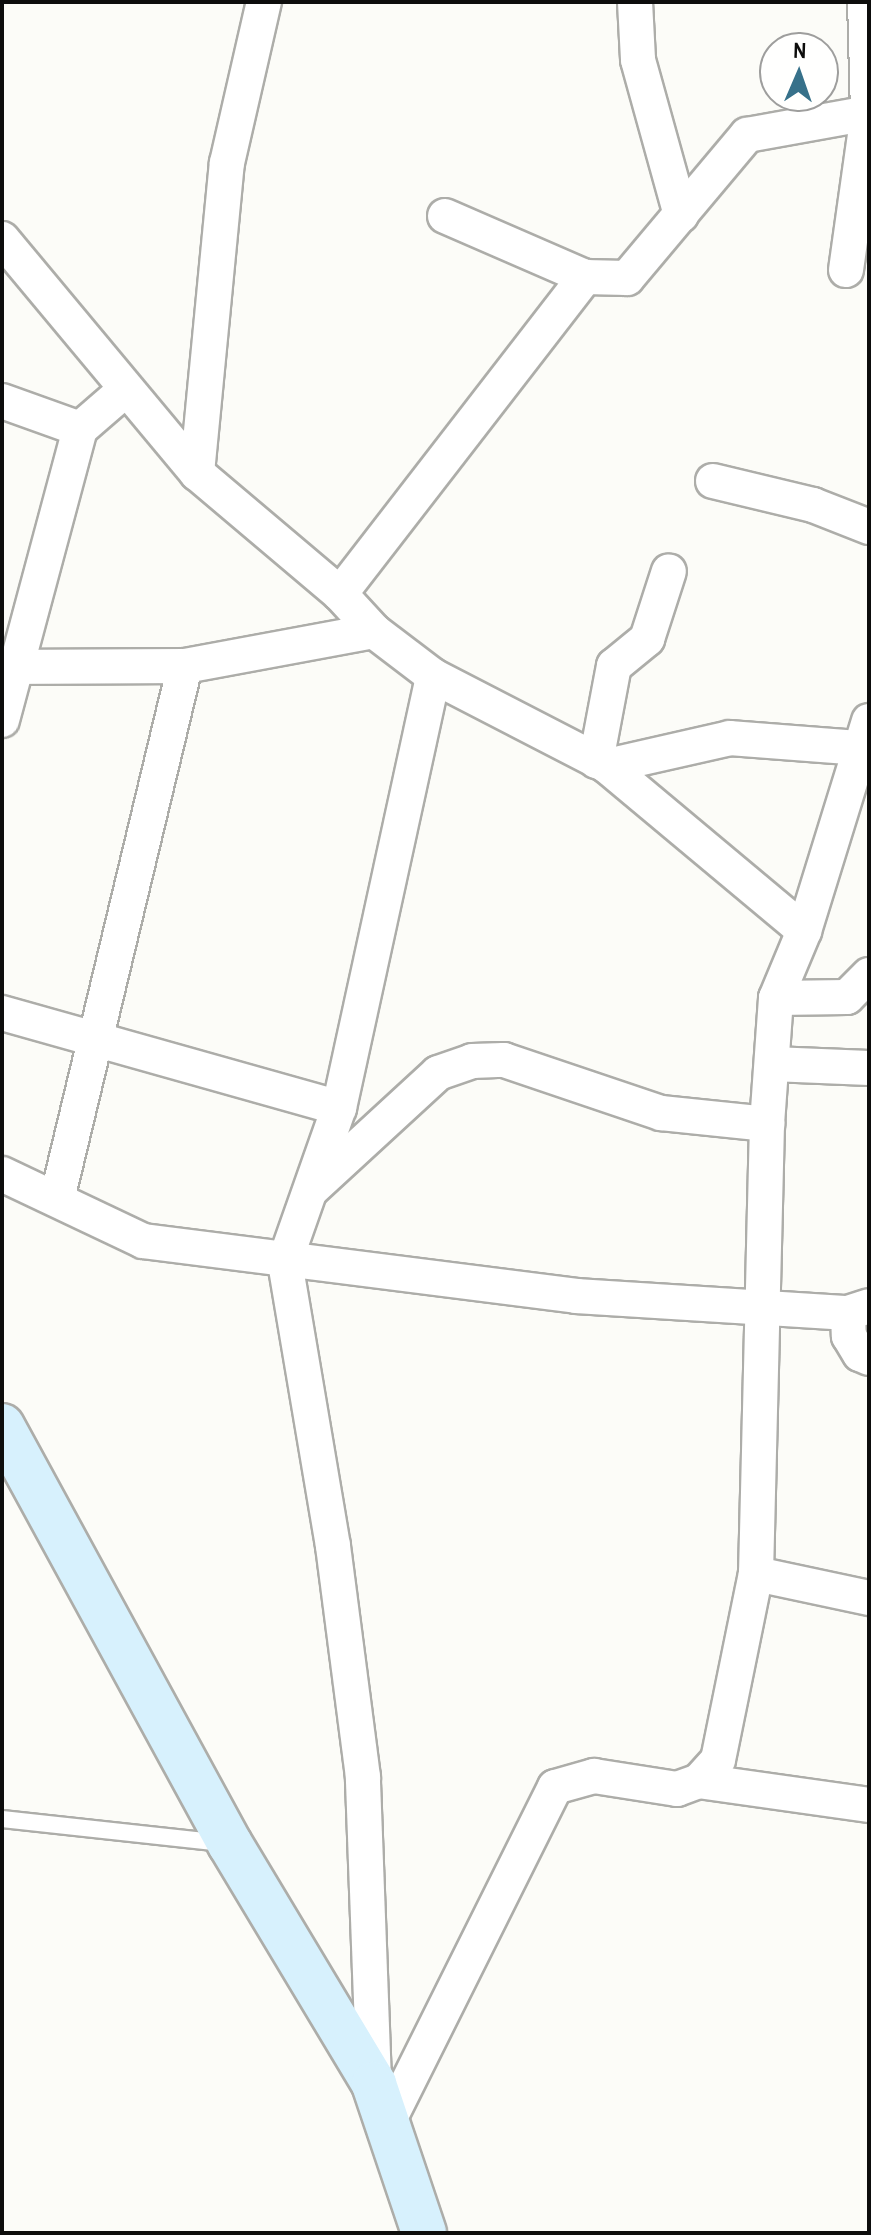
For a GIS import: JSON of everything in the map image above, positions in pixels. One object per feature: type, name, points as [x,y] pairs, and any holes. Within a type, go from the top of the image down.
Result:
[{"type":"street","points":[[197,473],[227,163],[264,2]]},
{"type":"street","points":[[635,2],[638,60],[681,215]]},
{"type":"street","points":[[846,270],[863,198],[868,113],[865,2]]},
{"type":"street","points":[[445,216],[585,277],[627,278],[747,135],[868,113]]},
{"type":"street","points":[[2,239],[197,473],[340,594],[374,631],[433,676],[602,763],[804,931]]},
{"type":"street","points":[[340,594],[585,277]]},
{"type":"street","points":[[2,720],[10,667],[80,429],[125,390]]},
{"type":"street","points":[[2,401],[80,429]]},
{"type":"street","points":[[713,481],[813,505],[869,527]]},
{"type":"street","points":[[602,763],[614,666],[647,639],[669,571]]},
{"type":"street","points":[[10,667],[185,666],[374,631]]},
{"type":"street","points":[[57,1199],[185,666]]},
{"type":"street","points":[[382,2102],[363,1777],[333,1546],[285,1261],[339,1108],[433,676]]},
{"type":"street","points":[[382,2102],[555,1787],[594,1776],[677,1789],[699,1781],[718,1760],[756,1574],[767,1124],[776,998],[804,931],[865,734],[730,738],[602,763]]},
{"type":"street","points":[[776,998],[847,997],[869,975]]},
{"type":"street","points":[[2,1013],[95,1042],[339,1108]]},
{"type":"street","points":[[309,1192],[438,1073],[472,1061],[504,1060],[661,1113],[767,1124]]},
{"type":"street","points":[[772,1064],[869,1068]]},
{"type":"street","points":[[2,1174],[143,1241],[576,1296],[764,1310],[858,1310],[849,1336],[860,1354],[869,1358]]},
{"type":"street","points":[[2,1426],[230,1844],[382,2102],[424,2233]]},
{"type":"street","points":[[756,1574],[869,1598]]},
{"type":"street","points":[[699,1781],[869,1805]]},
{"type":"lane","points":[[2,1819],[230,1844]]}]
